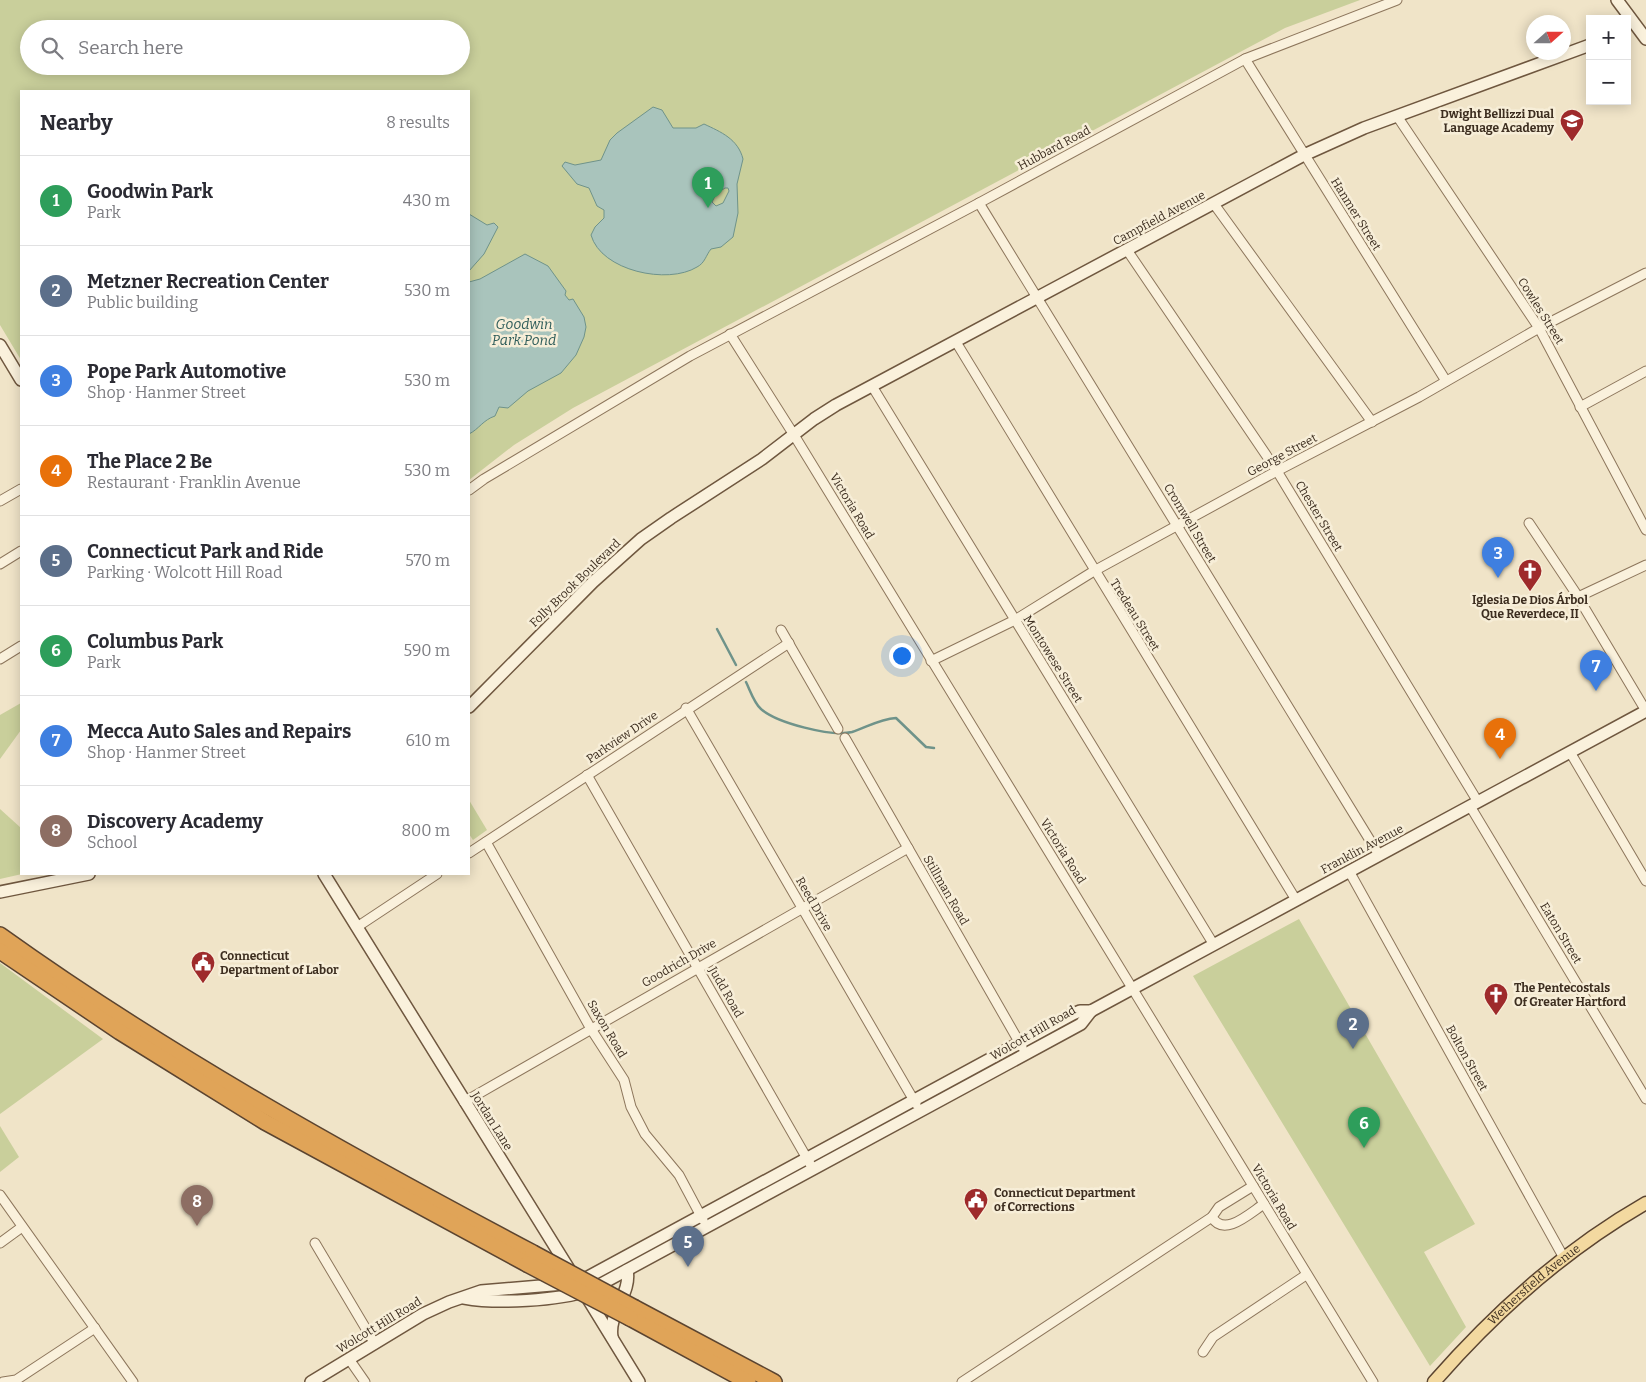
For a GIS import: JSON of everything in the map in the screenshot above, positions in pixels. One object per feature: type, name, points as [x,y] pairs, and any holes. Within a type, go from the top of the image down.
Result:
[{"type":"highway","points":[[0,935],[134,1025],[246,1095],[530,1259]]},
{"type":"highway","points":[[0,951],[120,1032],[265,1122],[632,1313],[774,1382]]},
{"type":"highway","points":[[632,1313],[748,1382]]},
{"type":"main road","points":[[1617,0],[1637,30],[1646,39]]},
{"type":"main road","name":"Campfield Avenue","points":[[762,458],[814,419],[872,386],[1304,155],[1397,116],[1586,46]]},
{"type":"main road","points":[[0,345],[20,378]]},
{"type":"main road","name":"Folly Brook Boulevard","points":[[470,707],[620,557],[670,518],[762,458]]},
{"type":"main road","name":"Franklin Avenue","points":[[1091,1011],[1646,711]]},
{"type":"main road","points":[[0,892],[84,875]]},
{"type":"main road","name":"Jordan Lane","points":[[325,875],[639,1382]]},
{"type":"main road","name":"Wolcott Hill Road","points":[[497,1296],[524,1288],[576,1281],[1077,1012],[1091,1011]]},
{"type":"main road","name":"Wolcott Hill Road","points":[[311,1382],[440,1306],[481,1291],[497,1296],[570,1296],[583,1292],[1026,1054],[1083,1022],[1091,1011]]},
{"type":"main road","name":"Wethersfield Avenue","points":[[1434,1382],[1487,1324],[1564,1258],[1646,1203]]},
{"type":"main road","points":[[524,1288],[536,1281],[545,1270],[550,1256],[549,1238]]},
{"type":"main road","points":[[612,1340],[612,1324],[628,1281],[627,1270]]},
{"type":"street","name":"Hubbard Road","points":[[470,489],[492,474],[690,356],[1245,59],[1397,0]]},
{"type":"street","name":"Hanmer Street","points":[[1245,59],[1446,382]]},
{"type":"street","name":"Cowles Street","points":[[1397,116],[1539,328],[1646,530]]},
{"type":"street","name":"Cromwell Street","points":[[979,203],[1379,855]]},
{"type":"street","points":[[1214,204],[1372,422]]},
{"type":"street","name":"Chester Street","points":[[1127,250],[1277,471],[1474,804]]},
{"type":"street","name":"George Street","points":[[932,661],[1015,620],[1094,571],[1277,471],[1446,382],[1539,328],[1646,274]]},
{"type":"street","name":"Victoria Road","points":[[730,334],[794,434],[1373,1382]]},
{"type":"street","name":"Tredeau Street","points":[[956,342],[1296,900]]},
{"type":"street","points":[[1580,407],[1646,371]]},
{"type":"street","name":"Montowese Street","points":[[872,386],[1214,945]]},
{"type":"street","points":[[0,501],[20,490]]},
{"type":"street","points":[[1529,523],[1578,597],[1646,711]]},
{"type":"street","points":[[0,564],[20,552]]},
{"type":"street","points":[[1578,597],[1646,566]]},
{"type":"street","points":[[781,630],[838,729]]},
{"type":"street","name":"Parkview Drive","points":[[470,852],[686,708],[789,642]]},
{"type":"street","points":[[0,659],[20,647]]},
{"type":"street","name":"Reed Drive","points":[[686,708],[920,1112]]},
{"type":"street","name":"Stillman Road","points":[[845,738],[1026,1054]]},
{"type":"street","points":[[1570,752],[1646,881]]},
{"type":"street","name":"Judd Road","points":[[587,775],[813,1169]]},
{"type":"street","name":"Eaton Street","points":[[1474,804],[1646,1099]]},
{"type":"street","name":"Saxon Road","points":[[486,842],[591,1029],[624,1080],[631,1107],[645,1134],[679,1174],[706,1227]]},
{"type":"street","name":"Goodrich Drive","points":[[464,1102],[908,848]]},
{"type":"street","name":"Bolton Street","points":[[1350,871],[1564,1258]]},
{"type":"street","points":[[357,927],[435,875]]},
{"type":"street","points":[[962,1382],[1212,1217],[1219,1207],[1253,1186]]},
{"type":"street","points":[[0,1195],[133,1382]]},
{"type":"street","points":[[1212,1217],[1216,1223],[1224,1226],[1236,1222],[1264,1204]]},
{"type":"street","points":[[0,1243],[22,1227]]},
{"type":"street","points":[[315,1243],[375,1344]]},
{"type":"street","points":[[1203,1352],[1212,1337],[1306,1275]]},
{"type":"street","points":[[3,1382],[15,1381],[95,1328]]},
{"type":"street","points":[[349,1359],[364,1382]]},
{"type":"green space","points":[[0,0],[1360,0],[1285,28],[573,408],[514,445],[470,479],[470,90],[20,90],[20,358],[0,325]]},
{"type":"green space","points":[[20,704],[20,731],[0,759],[0,715]]},
{"type":"green space","points":[[470,802],[487,830],[473,840],[470,836]]},
{"type":"green space","points":[[0,809],[20,827],[20,874],[0,879]]},
{"type":"green space","points":[[1299,919],[1475,1224],[1424,1252],[1466,1327],[1430,1366],[1193,976]]},
{"type":"green space","points":[[0,963],[103,1039],[0,1114]]},
{"type":"green space","points":[[0,1126],[19,1157],[0,1172]]},
{"type":"water","points":[[653,107],[662,110],[673,128],[696,128],[704,124],[728,137],[741,152],[743,159],[737,184],[738,213],[733,237],[721,247],[711,249],[704,261],[697,267],[670,275],[637,271],[621,266],[608,258],[597,247],[591,235],[595,227],[604,218],[604,210],[597,206],[589,188],[577,184],[562,166],[565,162],[575,165],[601,160],[610,140]],"holes":[[[728,188],[729,191],[723,203],[716,206],[712,202],[716,194]]]},
{"type":"water","points":[[470,215],[487,225],[494,223],[498,227],[484,254],[470,270]]},
{"type":"water","name":"Goodwin Park Pond","points":[[525,254],[548,266],[566,291],[565,295],[569,300],[573,299],[584,317],[586,327],[576,355],[561,373],[528,391],[508,408],[499,407],[495,416],[470,433],[470,282],[480,279]]},
{"type":"waterway","points":[[717,629],[736,665]]},
{"type":"waterway","points":[[746,682],[754,700],[761,709],[791,724],[818,731],[843,733],[896,718],[926,747],[934,748]]},
{"type":"place","name":"Dwight Bellizzi Dual Language Academy","points":[[1572,142]]},
{"type":"place","name":"Goodwin Park","points":[[708,208]]},
{"type":"place","name":"Pope Park Automotive","points":[[1498,578]]},
{"type":"place","name":"Iglesia De Dios Árbol Que Reverdece, II","points":[[1530,592]]},
{"type":"place","name":"Mecca Auto Sales and Repairs","points":[[1596,691]]},
{"type":"place","name":"The Place 2 Be","points":[[1500,759]]},
{"type":"place","name":"Connecticut Department of Labor","points":[[203,984]]},
{"type":"place","name":"The Pentecostals Of Greater Hartford","points":[[1496,1016]]},
{"type":"place","name":"Metzner Recreation Center","points":[[1353,1049]]},
{"type":"place","name":"Columbus Park","points":[[1364,1148]]},
{"type":"place","name":"Connecticut Department of Corrections","points":[[976,1221]]},
{"type":"place","name":"Discovery Academy","points":[[197,1226]]},
{"type":"place","name":"Connecticut Park and Ride","points":[[688,1267]]}]
